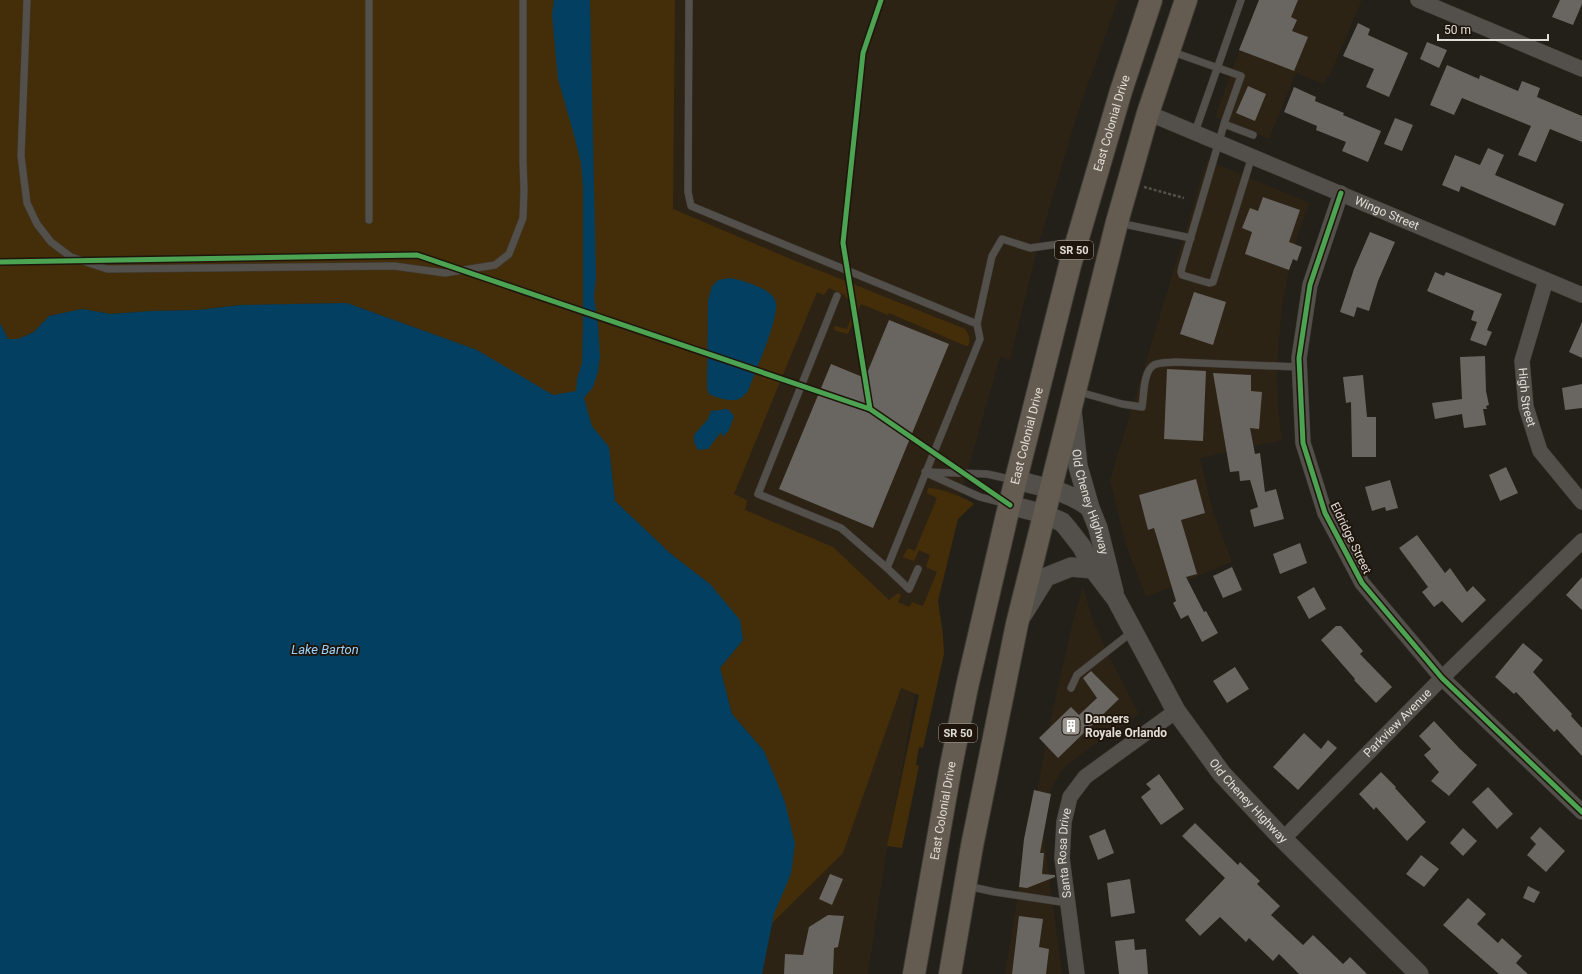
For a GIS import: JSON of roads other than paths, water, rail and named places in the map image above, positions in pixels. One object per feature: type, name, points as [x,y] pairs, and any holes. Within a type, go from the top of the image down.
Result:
[{"type":"highway","name":"East Colonial Drive","points":[[914,974],[930,875],[966,695],[1016,480],[1076,242],[1121,91],[1151,0]]},
{"type":"highway","name":"SR 50","points":[[950,974],[965,885],[1017,624],[1117,222],[1148,113],[1186,0]]},
{"type":"street","points":[[1418,0],[1582,69]]},
{"type":"street","name":"Wingo Street","points":[[1148,113],[1341,193],[1582,296]]},
{"type":"street","name":"Eldridge Street","points":[[1341,193],[1310,285],[1298,358],[1303,443],[1325,513],[1362,582],[1442,678],[1582,812]]},
{"type":"street","name":"High Street","points":[[1546,280],[1522,361],[1526,407],[1540,451],[1582,502]]},
{"type":"street","name":"Old Cheney Highway","points":[[1073,397],[1078,466],[1090,508],[1098,528],[1116,599]]},
{"type":"street","points":[[1016,480],[1068,494],[1080,500],[1090,508]]},
{"type":"street","name":"Old Cheney Highway","points":[[1010,505],[1044,514],[1062,522],[1082,547],[1092,569],[1116,599],[1176,711],[1222,774],[1283,839],[1419,974]]},
{"type":"street","name":"Parkview Avenue","points":[[1283,839],[1442,678],[1582,540]]},
{"type":"street","points":[[1017,624],[1046,577],[1071,567],[1092,569]]},
{"type":"street","name":"Santa Rosa Drive","points":[[1077,974],[1062,858],[1064,822],[1070,797],[1085,777],[1176,711]]},
{"type":"lane","points":[[27,0],[21,156],[27,203],[37,224],[51,242],[71,257],[107,269],[394,266],[445,273],[495,265],[509,254],[523,218],[523,0]]},
{"type":"lane","points":[[369,0],[369,220]]},
{"type":"lane","points":[[689,0],[688,192],[691,206],[977,324]]},
{"type":"lane","points":[[1195,132],[1241,0]]},
{"type":"lane","points":[[1169,51],[1241,76],[1224,124],[1181,272],[1182,275],[1209,283],[1213,282],[1252,156]]},
{"type":"lane","points":[[1224,124],[1253,136]]},
{"type":"lane","points":[[1117,222],[1191,238]]},
{"type":"lane","points":[[887,568],[980,339],[977,324],[992,256],[1002,239],[1030,248],[1076,242]]},
{"type":"lane","points":[[837,296],[758,494],[841,528],[909,589],[918,569]]},
{"type":"lane","points":[[1073,397],[1142,407],[1146,375],[1153,366],[1159,364],[1176,362],[1299,366]]},
{"type":"lane","points":[[925,472],[987,474],[1016,480]]},
{"type":"lane","points":[[925,472],[980,497],[1010,505]]},
{"type":"lane","points":[[1071,688],[1077,675],[1133,631]]},
{"type":"lane","points":[[965,885],[995,892],[1068,903]]},
{"type":"water","name":"Lake Barton","points":[[554,0],[590,0],[596,277],[594,297],[600,357],[598,372],[593,387],[584,398],[592,426],[609,447],[615,501],[671,554],[710,584],[740,620],[743,640],[720,668],[732,714],[764,751],[785,802],[795,844],[791,874],[774,914],[762,974],[0,974],[0,323],[8,339],[18,339],[34,332],[49,316],[82,309],[111,314],[198,310],[241,305],[347,303],[477,350],[553,395],[576,391],[577,379],[582,363],[583,187],[581,163],[558,79],[552,15]]},
{"type":"water","points":[[730,278],[764,289],[770,293],[776,303],[774,321],[748,391],[741,398],[734,400],[712,396],[709,394],[707,389],[708,301],[712,286],[718,280]]},
{"type":"water","points":[[728,409],[734,416],[729,430],[723,437],[721,432],[708,449],[698,450],[694,442],[694,435],[708,419],[711,411]]},
{"type":"place","name":"Dancers Royale Orlando","points":[[1071,726]]}]
